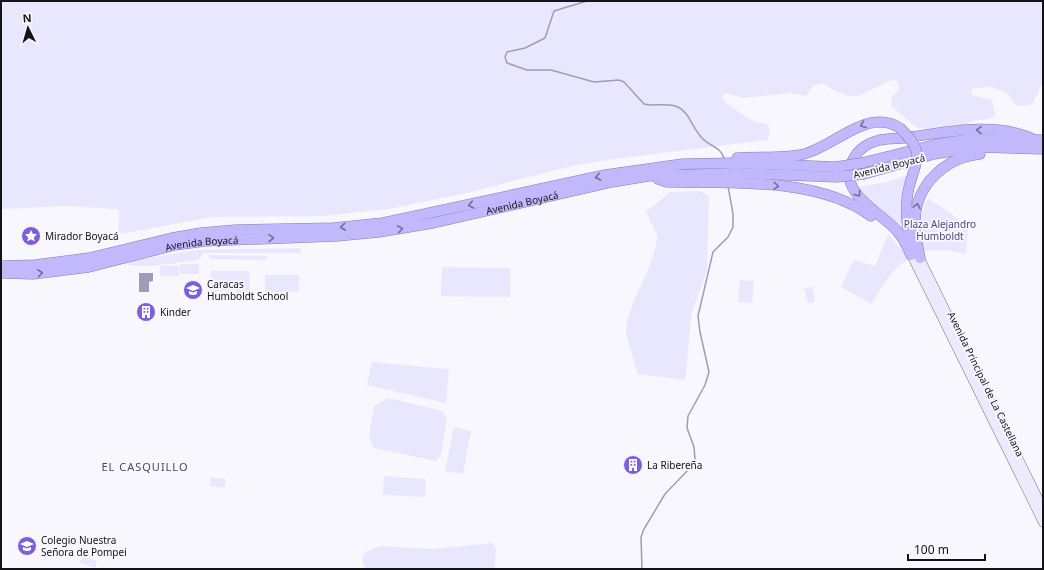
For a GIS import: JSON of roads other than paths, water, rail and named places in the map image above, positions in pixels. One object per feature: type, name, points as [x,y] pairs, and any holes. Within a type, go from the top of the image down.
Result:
[{"type":"highway","points":[[710,170],[736,169],[805,154],[837,140],[863,125],[873,122],[888,123],[900,128],[912,140],[917,152],[917,162],[906,201],[906,217],[915,256]]},
{"type":"highway","points":[[915,256],[898,232],[868,207],[853,187],[849,170],[857,153],[868,145],[880,140],[960,130],[996,131],[1019,134],[1031,138]]},
{"type":"highway","name":"Avenida Boyacá","points":[[837,172],[862,163],[945,143],[972,139],[1031,138],[1043,140]]},
{"type":"highway","name":"Avenida Boyacá","points":[[1,274],[33,274],[89,267],[175,245],[205,241],[337,236],[379,232],[433,223],[612,182],[653,176],[667,182],[710,170],[736,169],[864,174],[934,154],[976,147],[1043,149]]},
{"type":"highway","points":[[915,256],[915,216],[917,203],[926,184],[939,172],[958,159],[1005,148]]},
{"type":"highway","name":"Avenida Boyacá","points":[[1,266],[35,266],[89,258],[172,238],[201,233],[235,230],[333,228],[383,224],[598,177],[692,163],[710,170]]},
{"type":"highway","points":[[736,169],[804,189],[839,197],[869,214],[887,228],[915,256]]},
{"type":"street","name":"Avenida Principal de La Castellana","points":[[915,256],[1043,508]]},
{"type":"street","name":"Avenida Principal de La Castellana","points":[[915,256],[1043,523]]},
{"type":"waterway","points":[[587,1],[554,11],[545,38],[525,48],[507,52],[505,57],[507,63],[527,70],[551,70],[594,82],[619,80],[624,82],[644,104],[670,105],[682,109],[702,138],[718,149],[724,158]]},
{"type":"waterway","points":[[642,569],[641,537],[644,529],[665,494],[690,468],[695,459],[694,447],[687,428],[688,416],[705,385],[709,372],[698,316],[713,252],[728,237],[733,227],[733,214],[728,186]]},
{"type":"place","name":"Mirador Boyacá","points":[[31,236]]},
{"type":"place","name":"Caracas Humboldt School","points":[[193,290]]},
{"type":"place","name":"Kinder","points":[[146,312]]},
{"type":"place","name":"La Ribereña","points":[[633,465]]},
{"type":"place","name":"Colegio Nuestra Señora de Pompei","points":[[27,546]]},
{"type":"district","name":"EL CASQUILLO","points":[[145,466]]},
{"type":"park label","name":"Plaza Alejandro Humboldt","points":[[940,230]]}]
